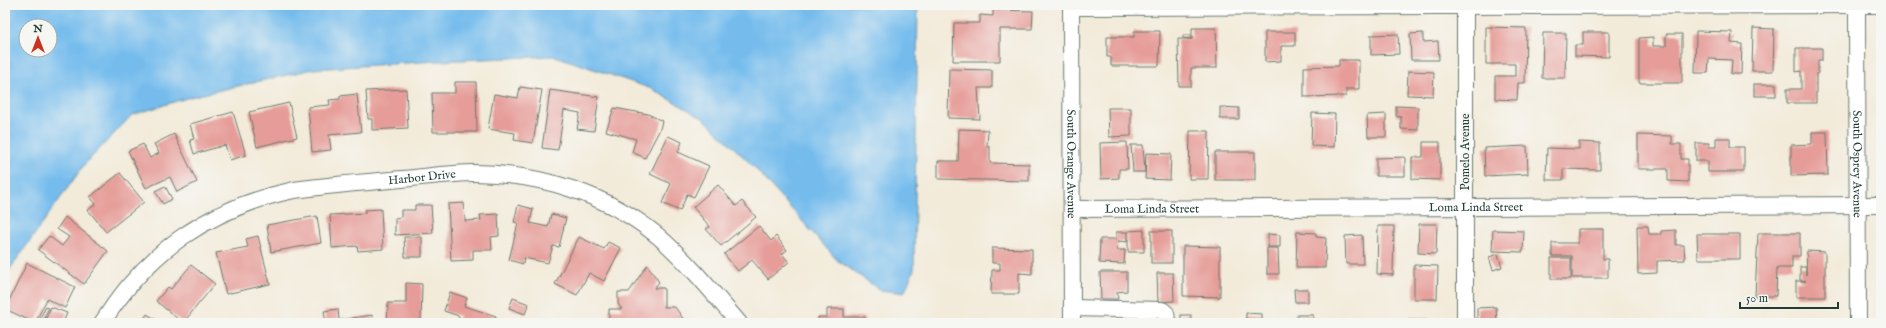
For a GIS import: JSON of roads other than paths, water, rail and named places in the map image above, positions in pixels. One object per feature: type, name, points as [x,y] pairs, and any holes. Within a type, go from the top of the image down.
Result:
[{"type":"street","name":"South Osprey Avenue","points":[[1857,5],[1858,323]]},
{"type":"street","points":[[1071,6],[1881,5]]},
{"type":"street","name":"South Orange Avenue","points":[[1071,6],[1072,316]]},
{"type":"street","name":"Pomelo Avenue","points":[[1465,6],[1465,323]]},
{"type":"street","name":"Harbor Drive","points":[[102,323],[129,286],[166,248],[189,231],[230,209],[259,199],[294,190],[473,173],[536,179],[581,192],[617,209],[658,236],[681,258],[738,323]]},
{"type":"street","name":"Loma Linda Street","points":[[1072,209],[1881,205]]},
{"type":"street","points":[[1072,316],[1162,310],[1166,313],[1167,320]]},
{"type":"water","points":[[5,5],[918,5],[914,270],[904,293],[880,290],[837,260],[754,167],[704,119],[652,89],[555,56],[438,61],[313,69],[190,97],[132,115],[84,165],[5,276]]}]
